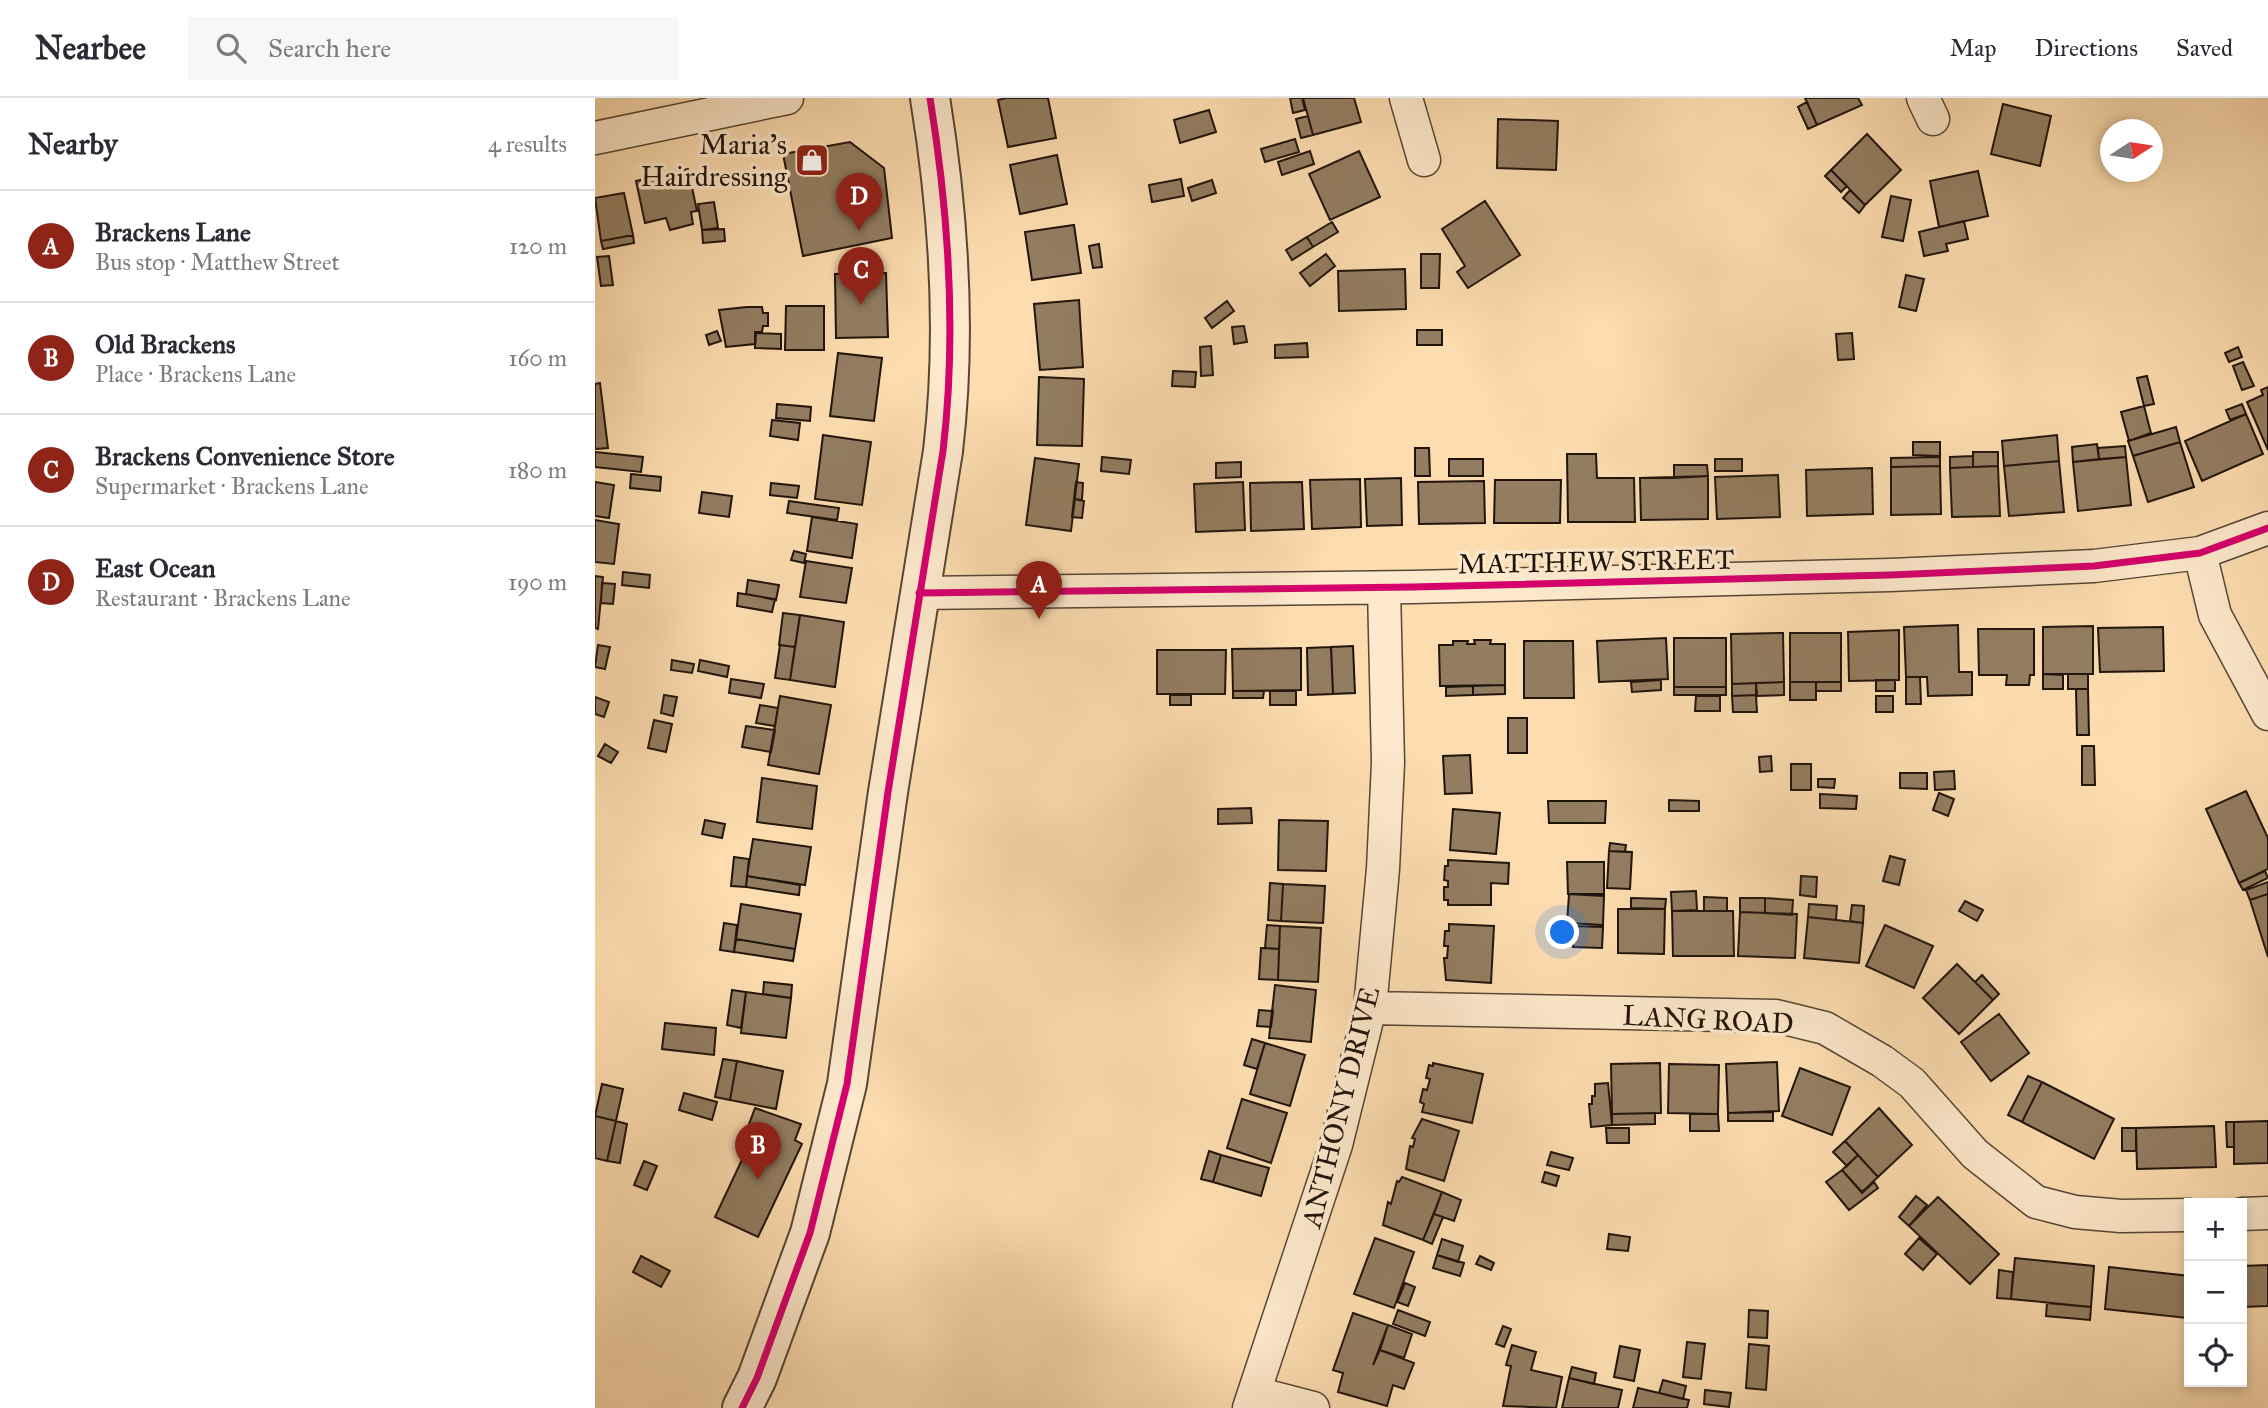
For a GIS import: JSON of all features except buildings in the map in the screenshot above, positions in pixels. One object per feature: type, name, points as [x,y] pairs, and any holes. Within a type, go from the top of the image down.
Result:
[{"type":"street","points":[[595,138],[787,98]]},
{"type":"street","points":[[742,1408],[757,1378],[810,1233],[847,1084],[888,792],[942,458],[951,367],[952,319],[947,239],[930,98]]},
{"type":"street","points":[[1406,98],[1424,160]]},
{"type":"street","name":"MATTHEW STREET","points":[[919,593],[1384,587],[1891,575],[2094,566],[2200,553],[2268,528]]},
{"type":"street","points":[[2200,553],[2215,615],[2268,714]]},
{"type":"street","name":"ANTHONY DRIVE","points":[[1252,1401],[1336,1145],[1370,1009],[1383,869],[1388,763],[1384,587]]},
{"type":"street","name":"LANG ROAD","points":[[1370,1009],[1776,1016],[1825,1028],[1882,1060],[1912,1083],[1975,1154],[2036,1202],[2075,1212],[2121,1216],[2184,1215]]},
{"type":"street","points":[[2247,1214],[2268,1213]]},
{"type":"street","points":[[1252,1401],[1313,1408]]},
{"type":"cycle path","points":[[742,1408],[757,1378],[810,1233],[847,1084],[888,792],[943,451],[950,363],[949,274],[942,186],[930,98]]},
{"type":"cycle path","points":[[919,593],[1413,587],[1890,575],[2094,566],[2200,553],[2268,528]]},
{"type":"place","name":"Maria's Hairdressing","points":[[812,160]]},
{"type":"place","name":"East Ocean","points":[[859,231]]},
{"type":"place","name":"Brackens Convenience Store","points":[[861,305]]},
{"type":"place","name":"Brackens Lane","points":[[1039,619]]},
{"type":"place","name":"Old Brackens","points":[[758,1180]]}]
